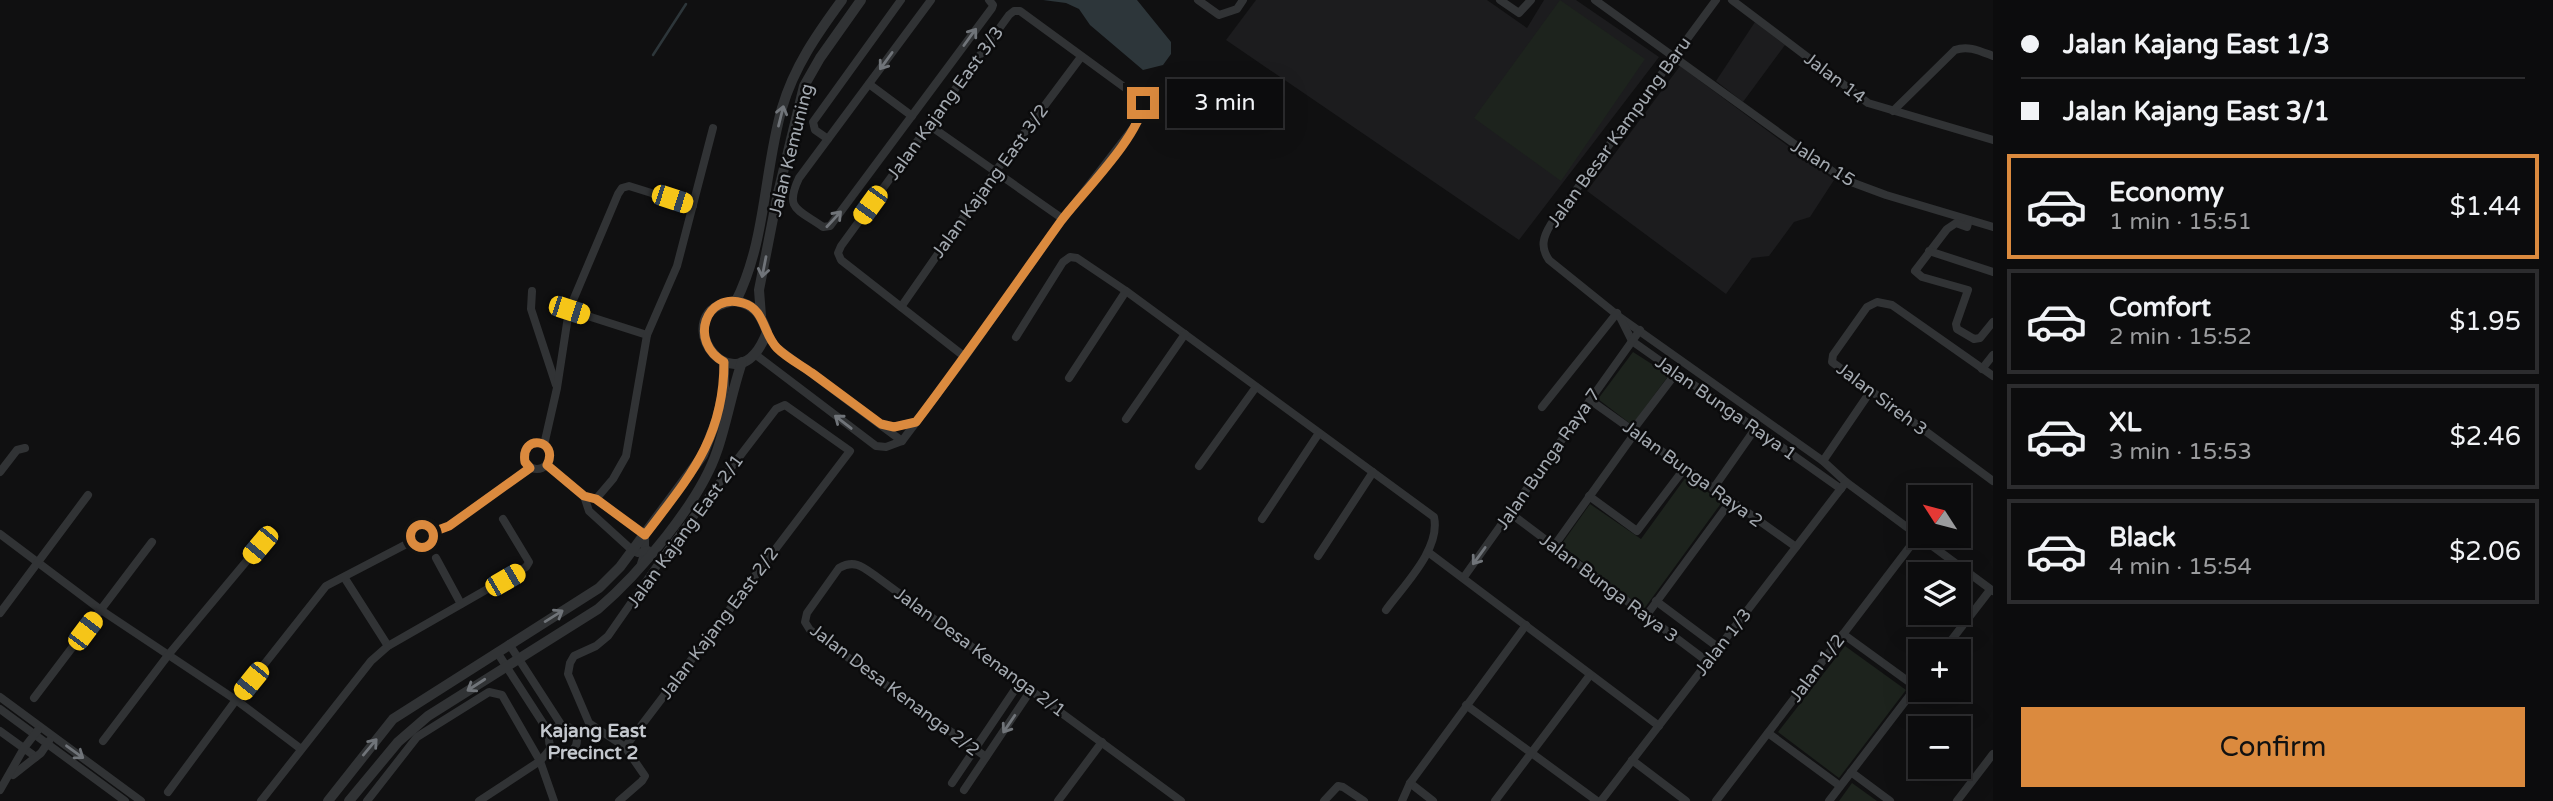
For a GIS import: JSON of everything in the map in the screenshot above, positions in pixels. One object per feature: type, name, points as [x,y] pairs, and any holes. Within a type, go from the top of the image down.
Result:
[{"type":"street","name":"Jalan Kemuning","points":[[736,301],[743,288],[754,247],[779,119],[795,71],[842,0]]},
{"type":"street","name":"Jalan Kemuning","points":[[761,316],[759,290],[778,193],[804,86],[820,58],[861,0]]},
{"type":"street","points":[[828,139],[815,130],[813,122],[901,0]]},
{"type":"street","points":[[919,0],[929,3],[799,178],[791,195],[794,206],[823,227],[830,226],[992,8],[989,0]]},
{"type":"street","points":[[1198,0],[1219,15],[1237,9],[1243,0]]},
{"type":"street","points":[[1500,0],[1519,13],[1531,0]]},
{"type":"street","name":"Jalan 15","points":[[1595,0],[1843,179],[1993,226]]},
{"type":"street","name":"Jalan Besar Kampung Baru","points":[[1716,0],[1544,236],[1544,253],[1549,260],[1619,316],[1824,461],[1844,485]]},
{"type":"street","name":"Jalan 14","points":[[1732,0],[1868,103],[1993,140]]},
{"type":"street","name":"Jalan Kajang East 3/3","points":[[901,307],[841,260],[838,253],[841,246],[1014,11],[1020,11],[1081,57]]},
{"type":"street","points":[[1893,111],[1955,50],[1962,47],[1993,56]]},
{"type":"street","points":[[756,355],[876,446],[886,447],[902,440],[1063,219],[1140,119],[1143,103],[1139,98],[1081,57]]},
{"type":"street","name":"Jalan Kajang East 3/2","points":[[901,307],[995,172],[1081,57]]},
{"type":"street","points":[[869,84],[912,116]]},
{"type":"street","points":[[929,125],[1063,219]]},
{"type":"street","points":[[596,499],[613,479],[626,456],[647,335],[677,266],[713,128]]},
{"type":"street","points":[[778,193],[799,178]]},
{"type":"street","points":[[544,445],[557,388],[569,310],[618,194],[622,188],[629,186],[693,206]]},
{"type":"street","points":[[1969,220],[1967,227],[1956,223],[1947,229],[1915,271],[1917,274],[1968,290],[1956,324],[1957,329],[1974,339],[1980,338],[1993,322]]},
{"type":"street","points":[[1929,251],[1993,272]]},
{"type":"street","points":[[1016,337],[1063,262],[1070,257],[1077,258],[1434,517],[1435,536],[1428,552],[1386,610]]},
{"type":"street","points":[[533,291],[531,309],[557,388]]},
{"type":"street","points":[[1069,378],[1126,291]]},
{"type":"street","points":[[767,332],[756,355],[742,362],[724,362],[708,350],[703,331],[710,313],[726,302],[746,303],[761,316],[776,347],[902,440]]},
{"type":"street","name":"Jalan Sireh 3","points":[[1982,369],[1892,305],[1877,302],[1867,307],[1833,355],[1832,362],[1993,481]]},
{"type":"street","points":[[901,307],[965,357]]},
{"type":"street","points":[[569,310],[647,335]]},
{"type":"street","points":[[1542,407],[1619,316]]},
{"type":"street","name":"Jalan Bunga Raya 1","points":[[1619,316],[1632,341],[1755,429],[1844,485]]},
{"type":"street","name":"Jalan Bunga Raya 7","points":[[1464,577],[1640,330]]},
{"type":"street","points":[[1126,419],[1185,334]]},
{"type":"street","points":[[1993,355],[1982,369],[1993,376]]},
{"type":"street","points":[[328,801],[393,719],[599,588],[633,551],[703,455],[724,388],[724,362]]},
{"type":"street","points":[[349,801],[398,742],[428,716],[598,609],[621,589],[658,545],[706,477],[717,452],[742,362]]},
{"type":"street","points":[[1554,546],[1676,373]]},
{"type":"street","points":[[1199,466],[1256,387]]},
{"type":"street","points":[[1824,461],[1870,392]]},
{"type":"street","name":"Jalan Bunga Raya 2","points":[[1590,400],[1796,547]]},
{"type":"street","name":"Jalan Kajang East 2/1","points":[[590,723],[568,674],[569,663],[574,656],[596,646],[608,636],[668,550],[776,409],[785,405],[850,451]]},
{"type":"street","points":[[881,424],[894,427],[916,422]]},
{"type":"street","points":[[1713,489],[1755,429]]},
{"type":"street","points":[[1262,519],[1319,433]]},
{"type":"street","points":[[168,792],[326,586],[422,536],[449,526],[530,468],[541,469],[547,465],[551,454],[544,445],[537,443],[527,447],[524,458],[530,468]]},
{"type":"street","points":[[0,472],[21,449]]},
{"type":"street","name":"Jalan Kajang East 2/2","points":[[625,747],[850,451]]},
{"type":"street","points":[[547,465],[584,496],[596,499],[645,535]]},
{"type":"street","points":[[1589,496],[1637,531],[1684,469]]},
{"type":"street","points":[[1318,556],[1373,472]]},
{"type":"street","points":[[1844,485],[1908,530]]},
{"type":"street","name":"Jalan 1/3","points":[[1599,801],[1844,485]]},
{"type":"street","points":[[0,613],[88,495]]},
{"type":"street","points":[[584,496],[589,511],[633,551],[645,551],[658,545]]},
{"type":"street","points":[[1646,615],[1730,502]]},
{"type":"street","name":"Jalan Bunga Raya 3","points":[[1510,513],[1708,662]]},
{"type":"street","points":[[261,801],[371,661],[388,646],[528,565],[529,562],[503,519]]},
{"type":"street","points":[[0,534],[101,610],[236,700],[301,749]]},
{"type":"street","points":[[640,567],[645,551],[645,535]]},
{"type":"street","points":[[34,698],[152,542]]},
{"type":"street","points":[[103,741],[169,654],[260,545],[265,543]]},
{"type":"street","name":"Jalan 1/2","points":[[1720,800],[1908,548]]},
{"type":"street","points":[[1933,548],[1992,591],[1953,639]]},
{"type":"street","points":[[1428,552],[1659,726]]},
{"type":"street","points":[[436,558],[461,604]]},
{"type":"street","name":"Jalan Desa Kenanga 2/2","points":[[856,563],[847,563],[839,568],[807,613],[805,622],[810,630],[986,757]]},
{"type":"street","name":"Jalan Desa Kenanga 2/1","points":[[856,563],[1181,801]]},
{"type":"street","points":[[344,577],[388,646]]},
{"type":"street","points":[[1656,601],[1718,648]]},
{"type":"street","points":[[1402,801],[1410,783],[1526,625]]},
{"type":"street","points":[[1843,634],[1908,677]]},
{"type":"street","points":[[509,644],[562,726]]},
{"type":"street","points":[[497,652],[550,734],[551,748],[558,754],[571,752],[577,745],[575,732],[570,727],[562,726],[550,734]]},
{"type":"street","points":[[1495,801],[1590,675]]},
{"type":"street","points":[[952,783],[1020,682]]},
{"type":"street","points":[[964,790],[1031,690]]},
{"type":"street","points":[[366,801],[417,737],[489,692],[502,695],[540,761],[554,801]]},
{"type":"street","points":[[0,697],[125,801]]},
{"type":"street","points":[[1829,801],[1908,697]]},
{"type":"street","points":[[1466,705],[1599,801]]},
{"type":"street","points":[[0,709],[38,731]]},
{"type":"street","points":[[575,732],[590,723],[625,747],[645,776],[619,801]]},
{"type":"street","points":[[0,731],[36,757]]},
{"type":"street","points":[[0,790],[24,748],[38,731]]},
{"type":"street","points":[[1768,733],[1840,786]]},
{"type":"street","points":[[8,779],[36,757],[50,740]]},
{"type":"street","points":[[50,740],[141,801]]},
{"type":"street","points":[[1058,801],[1102,742]]},
{"type":"street","points":[[479,801],[540,761],[551,748]]},
{"type":"street","points":[[1957,801],[1993,754]]},
{"type":"street","points":[[1632,760],[1686,801]]},
{"type":"street","points":[[1851,772],[1889,801]]},
{"type":"street","points":[[1410,783],[1433,801]]},
{"type":"street","points":[[1328,800],[1334,788],[1343,787],[1364,801]]},
{"type":"shaded area","points":[[1043,0],[1137,0],[1171,42],[1171,54],[1163,65],[1143,70],[1090,25],[1079,9],[1066,3]]},
{"type":"shaded area","points":[[1256,0],[1487,0],[1527,28],[1544,0],[1576,0],[1659,57],[1519,240],[1226,40]]},
{"type":"shaded area","points":[[1560,0],[1645,59],[1561,181],[1474,118]]},
{"type":"shaded area","points":[[1755,22],[1785,45],[1743,102],[1716,81]]},
{"type":"shaded area","points":[[1680,66],[1834,180],[1810,217],[1794,222],[1769,256],[1752,258],[1726,294],[1587,191]]},
{"type":"shaded area","points":[[1633,352],[1669,375],[1632,425],[1598,399]]},
{"type":"shaded area","points":[[1686,477],[1722,502],[1644,609],[1561,545],[1590,504],[1641,539]]},
{"type":"shaded area","points":[[1845,646],[1906,690],[1839,778],[1778,732]]},
{"type":"shaded area","points":[[1852,783],[1877,801],[1839,801]]},
{"type":"waterway","points":[[653,55],[686,4]]},
{"type":"district","name":"Kajang East Precinct 2","points":[[593,741]]},
{"type":"route","points":[[422,536],[449,526],[530,468],[525,462],[525,451],[527,447],[537,443],[547,447],[551,454],[547,465],[584,496],[596,499],[645,535],[703,455],[717,419],[724,388],[724,362],[708,350],[703,331],[710,313],[726,302],[746,303],[754,308],[761,316],[776,347],[881,424],[894,427],[916,422],[1063,219],[1140,119],[1143,103]]}]
